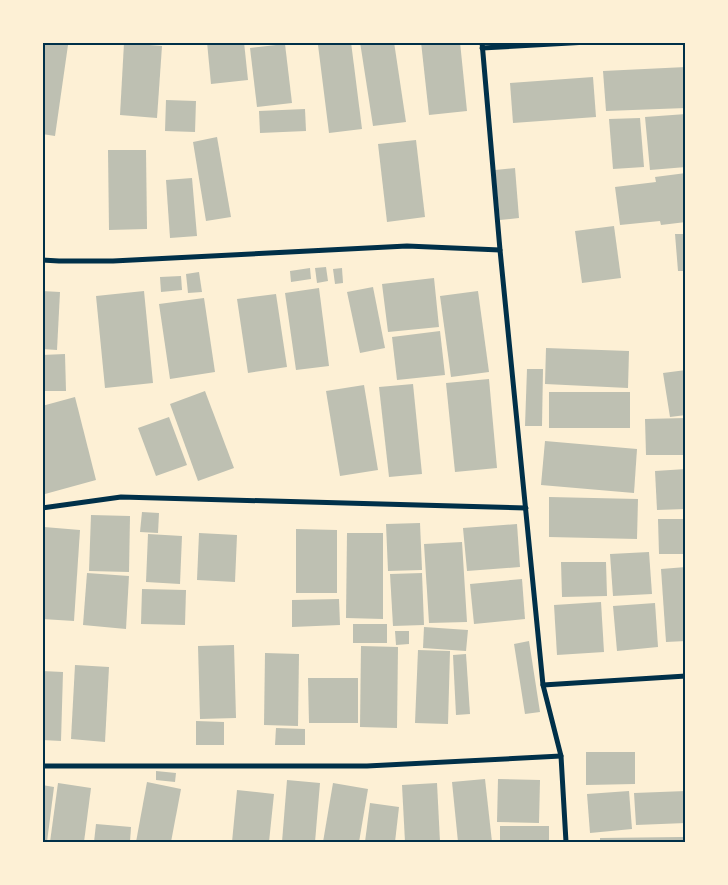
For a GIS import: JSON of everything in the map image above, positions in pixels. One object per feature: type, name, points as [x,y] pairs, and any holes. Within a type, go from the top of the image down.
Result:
[{"type":"street","points":[[566,842],[561,756],[543,685],[500,250],[482,45],[588,42]]},
{"type":"street","points":[[42,260],[114,261],[406,246],[500,250]]},
{"type":"street","points":[[42,508],[121,497],[526,508]]},
{"type":"street","points":[[543,685],[686,676]]},
{"type":"street","points":[[42,766],[367,766],[561,756]]},
{"type":"building","points":[[42,42],[68,45],[55,136],[42,134]]},
{"type":"building","points":[[207,42],[244,42],[248,80],[211,84]]},
{"type":"building","points":[[351,42],[362,129],[329,133],[318,45]]},
{"type":"building","points":[[360,42],[394,42],[406,122],[373,126]]},
{"type":"building","points":[[421,42],[460,42],[467,111],[429,115]]},
{"type":"building","points":[[124,43],[162,46],[157,118],[120,115]]},
{"type":"building","points":[[285,44],[292,103],[257,107],[250,48]]},
{"type":"building","points":[[686,67],[686,108],[606,111],[603,71]]},
{"type":"building","points":[[593,77],[596,117],[513,123],[510,83]]},
{"type":"building","points":[[166,100],[196,101],[195,132],[165,131]]},
{"type":"building","points":[[305,109],[306,131],[260,133],[259,111]]},
{"type":"building","points":[[686,114],[686,167],[650,170],[645,117]]},
{"type":"building","points":[[640,118],[644,167],[613,169],[609,119]]},
{"type":"building","points":[[217,137],[231,217],[206,221],[193,142]]},
{"type":"building","points":[[416,140],[425,217],[387,222],[378,144]]},
{"type":"building","points":[[108,150],[146,150],[147,229],[109,230]]},
{"type":"building","points":[[515,168],[519,218],[500,220],[495,170]]},
{"type":"building","points":[[686,173],[686,222],[661,225],[660,221],[620,225],[615,187],[656,182],[655,177]]},
{"type":"building","points":[[192,178],[197,236],[170,238],[166,180]]},
{"type":"building","points":[[614,226],[621,278],[582,283],[575,231]]},
{"type":"building","points":[[675,234],[686,234],[686,271],[678,271]]},
{"type":"building","points":[[326,267],[328,281],[317,283],[315,268]]},
{"type":"building","points":[[310,268],[311,279],[291,282],[290,271]]},
{"type":"building","points":[[342,268],[343,283],[335,284],[333,269]]},
{"type":"building","points":[[199,272],[202,292],[188,293],[186,274]]},
{"type":"building","points":[[181,276],[182,290],[161,292],[160,277]]},
{"type":"building","points":[[434,278],[439,327],[388,332],[382,284]]},
{"type":"building","points":[[373,287],[385,348],[360,353],[347,292]]},
{"type":"building","points":[[319,288],[329,366],[296,370],[285,293]]},
{"type":"building","points":[[42,291],[60,292],[57,350],[42,349]]},
{"type":"building","points":[[144,291],[153,383],[105,388],[96,296]]},
{"type":"building","points":[[478,291],[489,372],[451,377],[440,296]]},
{"type":"building","points":[[276,294],[287,367],[248,373],[237,299]]},
{"type":"building","points":[[204,298],[215,372],[170,379],[159,304]]},
{"type":"building","points":[[440,331],[445,375],[397,380],[392,337]]},
{"type":"building","points":[[546,348],[629,351],[628,388],[545,384]]},
{"type":"building","points":[[65,354],[66,391],[42,391],[42,355]]},
{"type":"building","points":[[527,369],[543,369],[542,426],[525,426]]},
{"type":"building","points":[[686,370],[686,415],[670,417],[663,373]]},
{"type":"building","points":[[489,379],[497,468],[455,472],[446,383]]},
{"type":"building","points":[[413,384],[422,474],[389,477],[379,387]]},
{"type":"building","points":[[364,385],[378,470],[340,476],[326,391]]},
{"type":"building","points":[[205,391],[234,468],[198,481],[170,404]]},
{"type":"building","points":[[549,392],[630,392],[630,428],[549,428]]},
{"type":"building","points":[[75,397],[96,480],[45,494],[42,486],[42,406]]},
{"type":"building","points":[[169,417],[187,465],[156,476],[138,428]]},
{"type":"building","points":[[686,418],[686,455],[646,455],[645,419]]},
{"type":"building","points":[[545,441],[637,449],[634,493],[541,485]]},
{"type":"building","points":[[686,469],[686,509],[657,510],[655,471]]},
{"type":"building","points":[[549,497],[638,499],[637,539],[549,537]]},
{"type":"building","points":[[142,512],[159,513],[158,533],[140,532]]},
{"type":"building","points":[[91,515],[130,516],[129,572],[89,571]]},
{"type":"building","points":[[658,519],[686,519],[686,554],[659,554]]},
{"type":"building","points":[[420,523],[422,570],[388,571],[386,524]]},
{"type":"building","points":[[517,524],[520,567],[467,571],[463,528]]},
{"type":"building","points":[[44,527],[80,530],[74,621],[42,619]]},
{"type":"building","points":[[296,529],[337,530],[337,593],[296,593]]},
{"type":"building","points":[[199,533],[237,535],[235,582],[197,580]]},
{"type":"building","points":[[347,533],[383,533],[383,619],[346,618]]},
{"type":"building","points":[[148,534],[182,536],[180,584],[146,582]]},
{"type":"building","points":[[462,542],[467,622],[429,623],[424,544]]},
{"type":"building","points":[[649,552],[652,594],[613,596],[610,554]]},
{"type":"building","points":[[561,562],[606,562],[607,596],[562,597]]},
{"type":"building","points":[[686,567],[686,641],[666,642],[661,569]]},
{"type":"building","points":[[87,573],[129,576],[126,629],[83,625]]},
{"type":"building","points":[[422,573],[424,625],[393,626],[390,574]]},
{"type":"building","points":[[522,579],[525,619],[474,624],[470,584]]},
{"type":"building","points":[[142,589],[186,590],[185,625],[141,624]]},
{"type":"building","points":[[339,599],[340,625],[292,627],[292,600]]},
{"type":"building","points":[[601,602],[604,652],[557,655],[554,605]]},
{"type":"building","points":[[655,603],[658,647],[617,651],[613,606]]},
{"type":"building","points":[[353,624],[387,624],[387,643],[353,643]]},
{"type":"building","points":[[424,627],[468,630],[466,651],[423,648]]},
{"type":"building","points":[[395,631],[409,631],[409,644],[396,645]]},
{"type":"building","points":[[529,641],[540,712],[525,714],[514,644]]},
{"type":"building","points":[[234,645],[236,718],[200,719],[198,646]]},
{"type":"building","points":[[361,646],[398,647],[397,728],[360,727]]},
{"type":"building","points":[[418,650],[450,651],[448,724],[415,723]]},
{"type":"building","points":[[265,653],[299,654],[298,726],[264,725]]},
{"type":"building","points":[[466,654],[470,714],[456,715],[453,655]]},
{"type":"building","points":[[75,665],[109,667],[105,742],[71,739]]},
{"type":"building","points":[[42,671],[63,672],[61,741],[42,740]]},
{"type":"building","points":[[308,678],[358,678],[358,723],[309,723]]},
{"type":"building","points":[[196,721],[224,722],[224,745],[196,745]]},
{"type":"building","points":[[276,728],[305,729],[305,745],[275,745]]},
{"type":"building","points":[[586,752],[635,752],[635,784],[586,785]]},
{"type":"building","points":[[156,771],[176,773],[175,782],[156,780]]},
{"type":"building","points":[[485,779],[492,842],[458,842],[452,782]]},
{"type":"building","points":[[498,779],[540,780],[539,823],[497,822]]},
{"type":"building","points":[[287,780],[320,783],[315,842],[282,842]]},
{"type":"building","points":[[147,782],[181,789],[171,842],[136,842]]},
{"type":"building","points":[[58,783],[91,788],[84,842],[50,842]]},
{"type":"building","points":[[333,783],[368,789],[359,842],[323,842]]},
{"type":"building","points":[[437,783],[440,842],[405,842],[402,785]]},
{"type":"building","points":[[42,785],[54,787],[47,842],[42,842]]},
{"type":"building","points":[[237,790],[274,794],[269,842],[232,842]]},
{"type":"building","points":[[629,791],[632,829],[590,833],[587,794]]},
{"type":"building","points":[[686,791],[686,823],[636,825],[634,793]]},
{"type":"building","points":[[370,803],[399,807],[395,842],[365,842]]},
{"type":"building","points":[[96,824],[131,827],[130,842],[94,842]]},
{"type":"building","points":[[500,826],[549,826],[549,842],[500,842]]},
{"type":"building","points":[[683,837],[683,842],[600,842],[600,838]]}]
